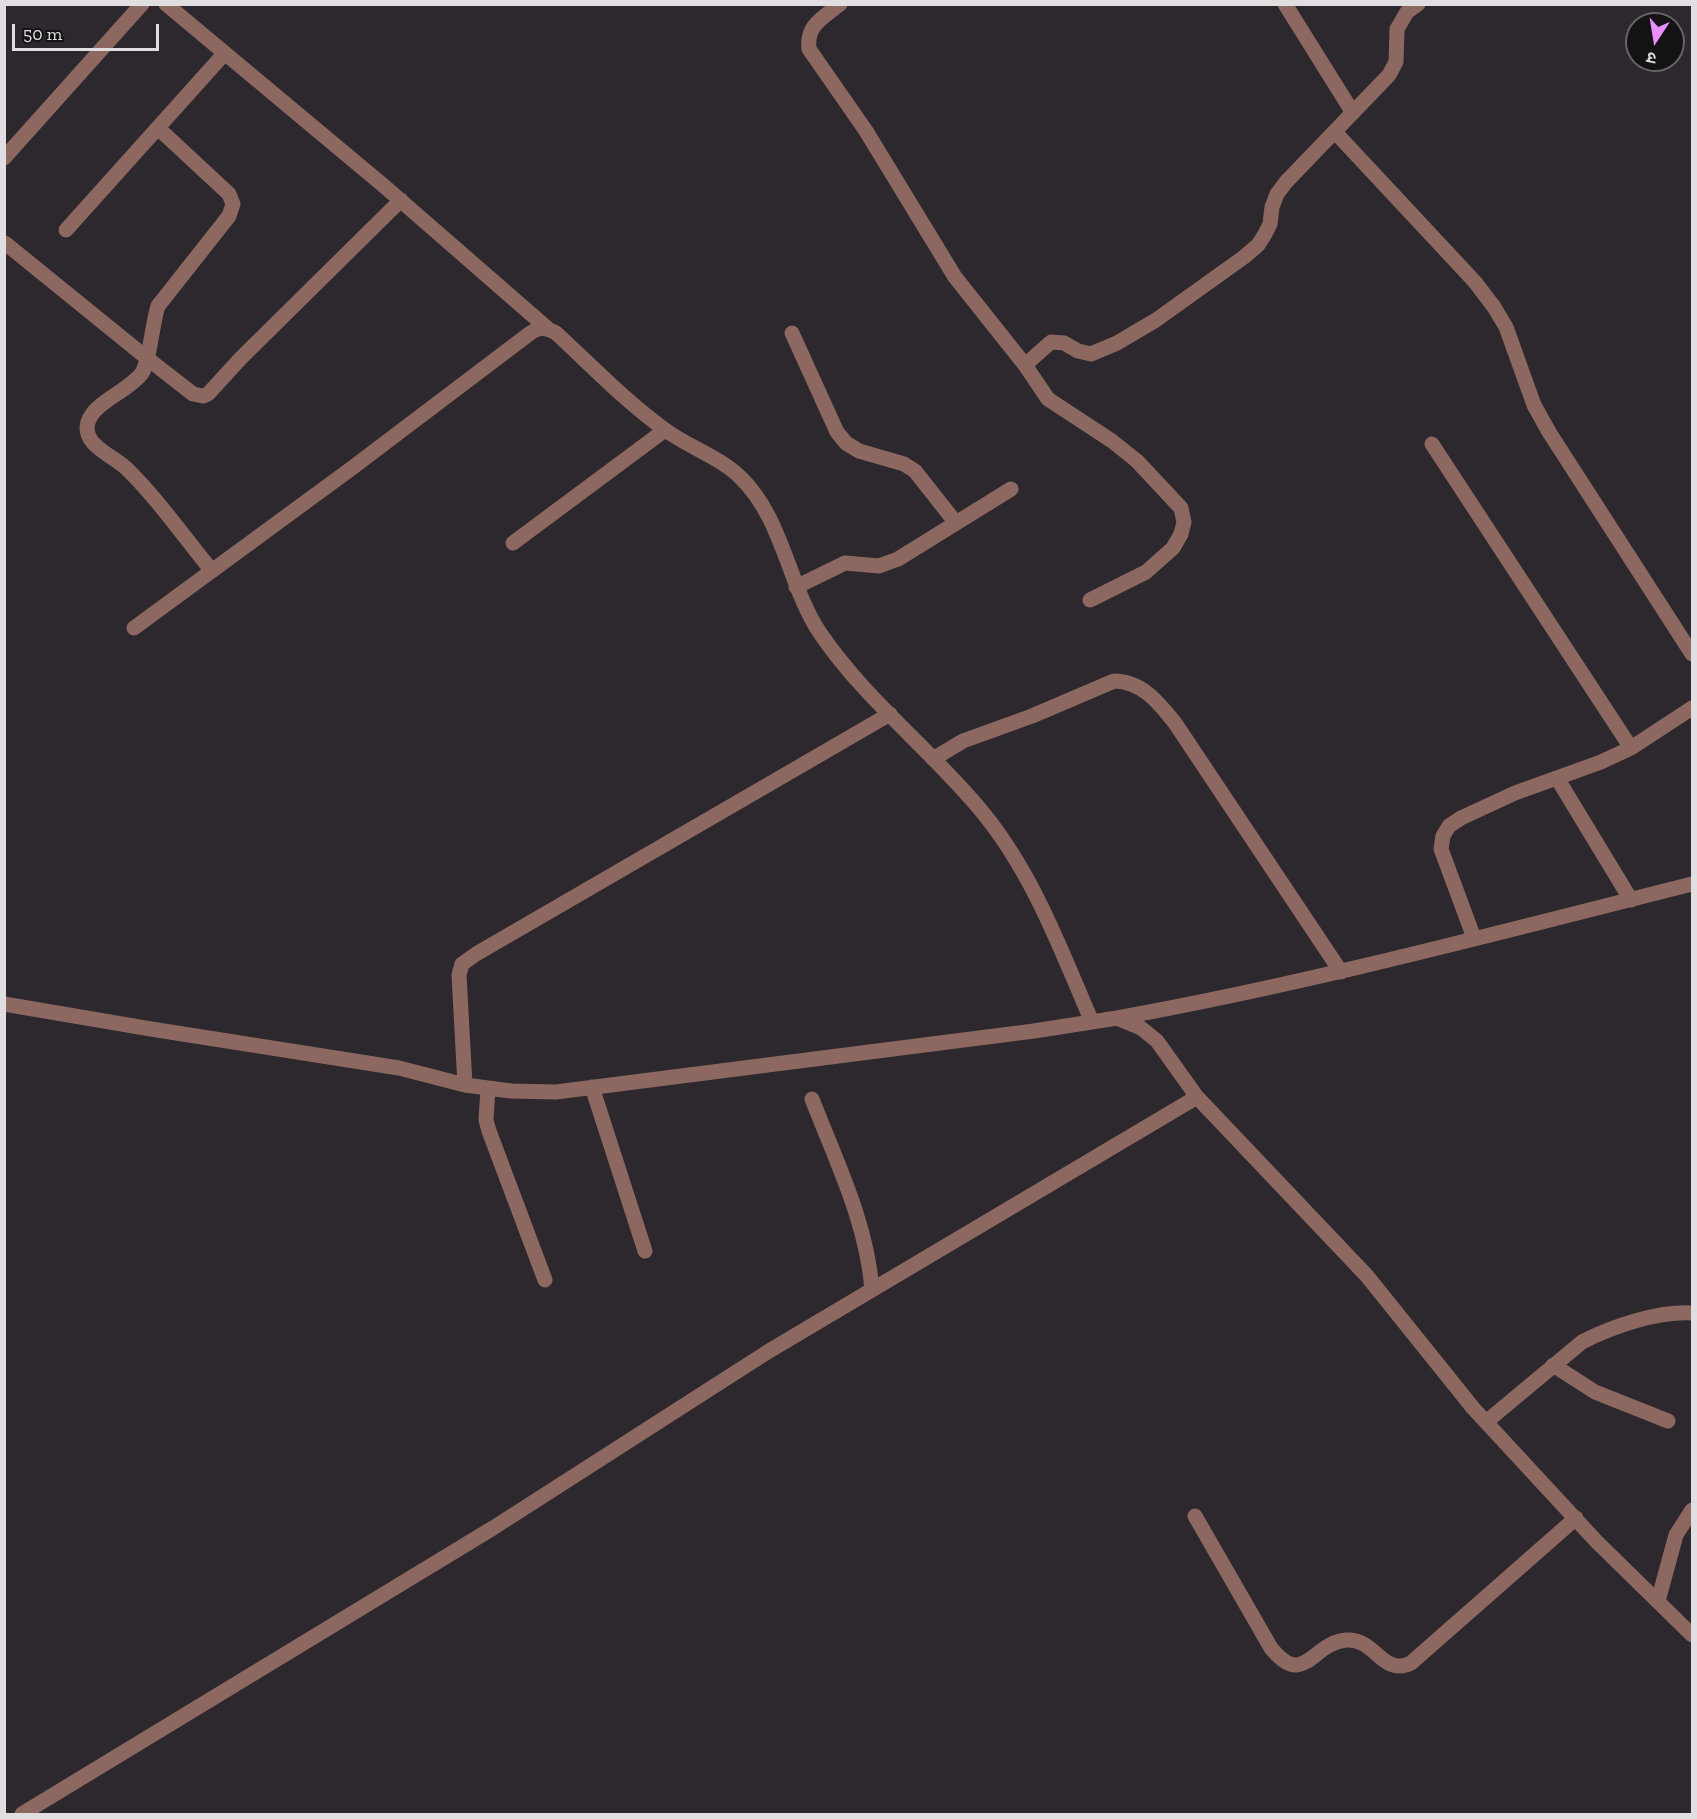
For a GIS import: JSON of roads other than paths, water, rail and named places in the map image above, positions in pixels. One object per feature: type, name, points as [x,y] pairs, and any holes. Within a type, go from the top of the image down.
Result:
[{"type":"street","points":[[4,158],[142,4]]},
{"type":"street","points":[[166,4],[401,200],[547,328],[556,333],[642,413],[665,430],[722,463],[741,478],[770,520],[803,604],[829,646],[982,813],[1005,842],[1052,927],[1092,1022]]},
{"type":"street","points":[[840,4],[811,28],[808,38],[809,49],[866,131],[955,277],[1025,365],[1048,399],[1112,441],[1137,461],[1181,508],[1184,522],[1181,534],[1173,548],[1146,572],[1090,600]]},
{"type":"street","points":[[1285,4],[1353,113]]},
{"type":"street","points":[[1025,365],[1051,342],[1064,343],[1078,351],[1090,354],[1132,336],[1258,245],[1270,224],[1272,207],[1277,194],[1286,182],[1389,75],[1396,62],[1397,29],[1407,12],[1418,4]]},
{"type":"street","points":[[66,230],[224,54]]},
{"type":"street","points":[[158,128],[229,194],[233,204],[229,216],[158,306],[153,321],[148,359],[142,372],[129,386],[93,413],[87,423],[88,435],[95,446],[125,467],[147,491],[212,571]]},
{"type":"street","points":[[1335,132],[1475,282],[1494,307],[1506,327],[1534,405],[1549,432],[1692,654]]},
{"type":"street","points":[[5,243],[148,359],[194,394],[203,396],[208,394],[241,358],[401,200]]},
{"type":"street","points":[[134,628],[352,468],[537,328],[547,328]]},
{"type":"street","points":[[792,333],[837,432],[859,451],[904,464],[915,471],[956,523]]},
{"type":"street","points":[[513,543],[665,430]]},
{"type":"street","points":[[1431,444],[1631,748]]},
{"type":"street","points":[[796,587],[845,563],[886,565],[1011,489]]},
{"type":"street","points":[[933,759],[963,741],[1032,716],[1114,681],[1124,681],[1140,687],[1158,701],[1175,723],[1341,972]]},
{"type":"street","points":[[1474,938],[1441,849],[1443,836],[1449,826],[1486,805],[1601,762],[1631,748],[1692,708]]},
{"type":"street","points":[[465,1085],[459,975],[462,964],[890,714]]},
{"type":"street","points":[[1557,778],[1631,900]]},
{"type":"street","points":[[4,1004],[399,1068],[488,1089],[556,1092],[1092,1022],[1213,1001],[1341,972],[1692,885]]},
{"type":"street","points":[[1117,1018],[1141,1028],[1157,1041],[1197,1096],[1367,1276],[1486,1422],[1576,1518],[1692,1632]]},
{"type":"street","points":[[592,1087],[645,1251]]},
{"type":"street","points":[[488,1089],[486,1120],[489,1131],[545,1280]]},
{"type":"street","points":[[22,1815],[493,1528],[769,1351],[1197,1096]]},
{"type":"street","points":[[812,1099],[864,1234],[872,1290]]},
{"type":"street","points":[[1486,1422],[1582,1342],[1599,1333],[1662,1314],[1692,1313]]},
{"type":"street","points":[[1553,1365],[1594,1392],[1668,1421]]},
{"type":"street","points":[[1658,1601],[1676,1535],[1692,1510]]},
{"type":"street","points":[[1195,1516],[1271,1648],[1280,1659],[1289,1665],[1298,1665],[1338,1641],[1350,1640],[1377,1653],[1389,1665],[1401,1668],[1412,1663],[1576,1518]]}]
